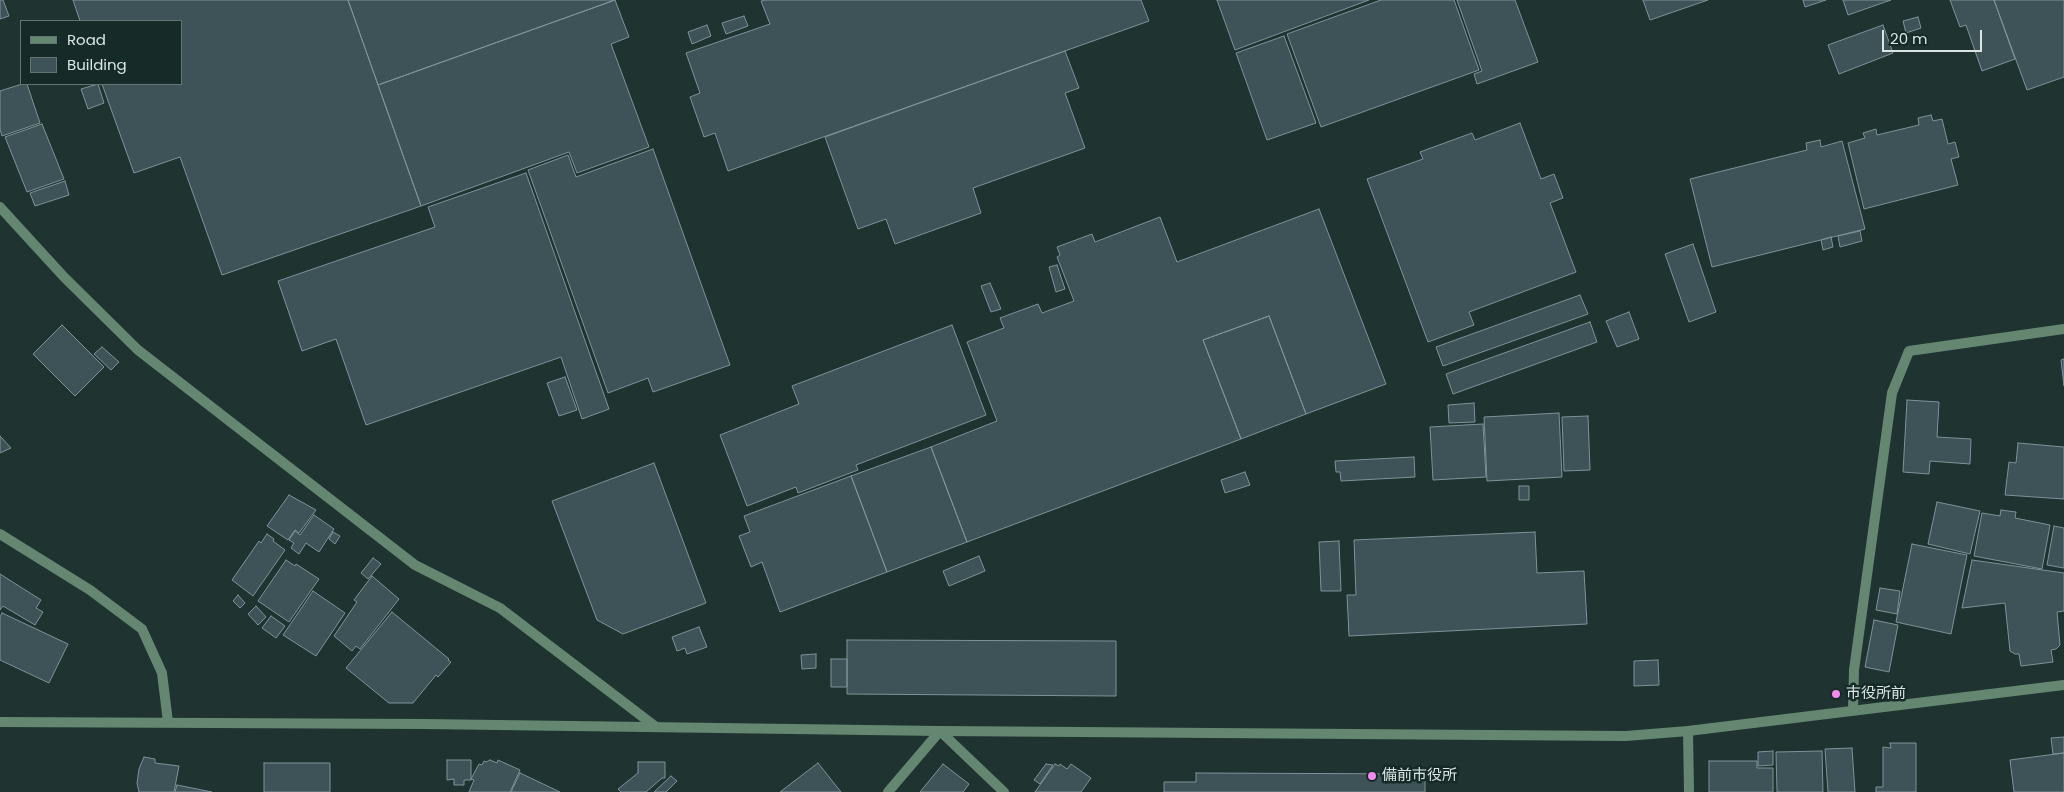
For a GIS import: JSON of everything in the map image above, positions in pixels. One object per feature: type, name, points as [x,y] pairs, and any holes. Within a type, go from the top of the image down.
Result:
[{"type":"street","points":[[0,207],[64,277],[138,350],[415,566],[500,608],[656,727]]},
{"type":"street","points":[[1853,710],[1854,670],[1892,393],[1909,351],[2064,329]]},
{"type":"street","points":[[0,534],[90,590],[142,629],[162,673],[168,722]]},
{"type":"street","points":[[0,722],[1626,736],[1688,731],[2064,685]]},
{"type":"street","points":[[888,792],[940,731]]},
{"type":"street","points":[[940,731],[1004,792]]},
{"type":"street","points":[[1688,731],[1689,792]]},
{"type":"building","points":[[0,0],[3,0],[9,16],[0,19]]},
{"type":"building","points":[[73,0],[348,0],[421,206],[222,275],[180,157],[134,173],[102,85],[182,85],[182,20],[80,20]]},
{"type":"building","points":[[348,0],[615,0],[378,85]]},
{"type":"building","points":[[615,0],[629,37],[611,44],[649,147],[577,173],[569,152],[421,206],[378,85]]},
{"type":"building","points":[[1141,0],[1149,21],[728,171],[715,133],[704,137],[690,97],[700,93],[686,53],[770,24],[761,1]]},
{"type":"building","points":[[1217,0],[1369,0],[1235,50]]},
{"type":"building","points":[[1381,0],[1454,0],[1479,70],[1321,127],[1287,34]]},
{"type":"building","points":[[1457,0],[1515,0],[1538,62],[1477,84],[1474,74],[1482,71]]},
{"type":"building","points":[[1643,0],[1708,0],[1650,20]]},
{"type":"building","points":[[1803,0],[1826,0],[1805,7]]},
{"type":"building","points":[[1843,0],[1891,0],[1848,15]]},
{"type":"building","points":[[1950,0],[1994,0],[2015,59],[1982,71],[1966,25],[1960,27]]},
{"type":"building","points":[[1994,0],[2064,0],[2064,77],[2027,90]]},
{"type":"building","points":[[744,16],[748,26],[726,34],[722,23]]},
{"type":"building","points":[[1918,17],[1921,28],[1906,33],[1903,21]]},
{"type":"building","points":[[707,25],[711,36],[692,44],[688,32]]},
{"type":"building","points":[[1883,25],[1893,53],[1839,74],[1828,45]]},
{"type":"building","points":[[1284,36],[1316,123],[1267,140],[1236,53]]},
{"type":"building","points":[[1065,51],[1079,88],[1065,93],[1085,148],[973,188],[981,213],[895,244],[886,219],[858,229],[825,137]]},
{"type":"building","points":[[20,85],[27,85],[40,123],[2,136],[0,129],[0,91]]},
{"type":"building","points":[[98,85],[104,103],[88,109],[81,89]]},
{"type":"building","points":[[1931,115],[1933,121],[1942,119],[1948,144],[1955,142],[1959,157],[1951,159],[1958,185],[1864,209],[1848,143],[1865,138],[1863,133],[1876,129],[1877,135],[1919,125],[1918,118]]},
{"type":"building","points":[[1520,123],[1541,179],[1554,174],[1563,198],[1550,203],[1576,272],[1469,312],[1474,325],[1428,342],[1367,179],[1423,159],[1420,152],[1472,133],[1475,140]]},
{"type":"building","points":[[42,124],[64,179],[27,192],[5,137]]},
{"type":"building","points":[[1820,140],[1821,147],[1842,141],[1865,229],[1712,267],[1690,179],[1807,150],[1806,143]]},
{"type":"building","points":[[653,149],[730,365],[653,392],[648,378],[608,393],[528,170],[568,155],[576,177]]},
{"type":"building","points":[[526,173],[609,409],[582,419],[561,357],[366,425],[336,339],[302,351],[278,281],[435,227],[428,207]]},
{"type":"building","points":[[65,181],[69,195],[35,206],[30,193]]},
{"type":"building","points":[[1319,209],[1386,384],[1306,414],[1269,316],[1203,340],[1241,439],[967,542],[931,447],[997,421],[967,342],[1004,328],[1000,318],[1038,304],[1042,313],[1074,301],[1057,257],[1060,255],[1057,247],[1092,234],[1095,242],[1160,217],[1177,262]]},
{"type":"building","points":[[1860,231],[1862,241],[1840,247],[1838,236]]},
{"type":"building","points":[[1831,237],[1833,247],[1823,250],[1821,240]]},
{"type":"building","points":[[1693,244],[1716,312],[1689,322],[1665,254]]},
{"type":"building","points":[[1057,265],[1065,289],[1056,292],[1049,267]]},
{"type":"building","points":[[990,283],[1001,309],[991,312],[981,286]]},
{"type":"building","points":[[1580,295],[1588,314],[1443,366],[1436,347]]},
{"type":"building","points":[[1629,312],[1639,339],[1617,347],[1606,321]]},
{"type":"building","points":[[1269,316],[1306,414],[1241,439],[1203,340]]},
{"type":"building","points":[[1590,322],[1597,342],[1453,394],[1446,374]]},
{"type":"building","points":[[62,325],[104,367],[75,396],[33,354]]},
{"type":"building","points":[[952,325],[986,415],[856,465],[858,470],[798,493],[796,487],[747,506],[720,435],[799,404],[792,386]]},
{"type":"building","points":[[102,347],[119,362],[111,370],[94,354]]},
{"type":"building","points":[[2064,359],[2064,386],[2061,360]]},
{"type":"building","points":[[565,377],[577,410],[559,416],[547,383]]},
{"type":"building","points":[[1907,400],[1939,402],[1937,437],[1971,439],[1970,464],[1930,461],[1929,474],[1903,472]]},
{"type":"building","points":[[1474,403],[1475,422],[1449,423],[1448,405]]},
{"type":"building","points":[[1559,413],[1562,477],[1487,481],[1484,417]]},
{"type":"building","points":[[1588,416],[1590,470],[1564,471],[1562,417]]},
{"type":"building","points":[[1483,424],[1486,477],[1433,480],[1430,427]]},
{"type":"building","points":[[0,436],[11,448],[0,453]]},
{"type":"building","points":[[2018,443],[2064,447],[2064,499],[2005,495],[2009,462],[2016,463]]},
{"type":"building","points":[[931,447],[967,542],[887,572],[851,476]]},
{"type":"building","points":[[1414,457],[1415,477],[1341,481],[1340,472],[1336,472],[1335,461]]},
{"type":"building","points":[[654,463],[706,603],[623,634],[597,620],[552,501]]},
{"type":"building","points":[[1245,472],[1250,485],[1225,493],[1221,480]]},
{"type":"building","points":[[851,476],[887,572],[780,612],[762,562],[751,567],[739,536],[750,532],[744,516]]},
{"type":"building","points":[[1519,486],[1529,486],[1529,500],[1519,500]]},
{"type":"building","points":[[289,495],[316,510],[299,533],[295,530],[288,540],[267,526]]},
{"type":"building","points":[[1937,502],[1980,511],[1970,554],[1928,544]]},
{"type":"building","points":[[2001,510],[2016,512],[2015,518],[2050,525],[2042,569],[1974,556],[1982,513],[2000,516]]},
{"type":"building","points":[[314,515],[334,529],[319,552],[306,543],[299,554],[291,548],[294,543],[289,540],[295,531],[300,535]]},
{"type":"building","points":[[2054,526],[2064,528],[2064,568],[2047,565]]},
{"type":"building","points":[[333,532],[340,536],[335,544],[329,539]]},
{"type":"building","points":[[1535,532],[1537,573],[1584,571],[1587,624],[1349,636],[1347,595],[1356,595],[1354,540]]},
{"type":"building","points":[[267,534],[285,550],[253,596],[232,580],[259,541],[261,543]]},
{"type":"building","points":[[1339,541],[1341,591],[1321,591],[1319,542]]},
{"type":"building","points":[[1912,544],[1967,555],[1951,634],[1896,622]]},
{"type":"building","points":[[979,556],[985,571],[949,586],[943,571]]},
{"type":"building","points":[[373,558],[381,564],[368,579],[361,573]]},
{"type":"building","points":[[286,560],[295,566],[296,564],[319,579],[289,622],[258,601]]},
{"type":"building","points":[[1972,560],[2064,573],[2064,611],[2057,612],[2060,645],[2056,649],[2051,650],[2053,662],[2021,666],[2019,654],[2010,651],[2005,603],[1962,608]]},
{"type":"building","points":[[0,574],[41,600],[36,608],[43,612],[35,625],[3,606],[0,610]]},
{"type":"building","points":[[372,576],[399,599],[360,649],[356,646],[352,651],[334,636],[357,602],[354,600]]},
{"type":"building","points":[[1880,588],[1900,591],[1897,614],[1876,610]]},
{"type":"building","points":[[313,591],[345,613],[316,656],[283,635]]},
{"type":"building","points":[[238,595],[245,603],[240,608],[233,601]]},
{"type":"building","points":[[256,606],[266,617],[258,625],[248,614]]},
{"type":"building","points":[[392,612],[451,662],[438,677],[436,675],[413,703],[389,703],[346,668]]},
{"type":"building","points":[[2,613],[68,644],[49,683],[0,660],[0,617]]},
{"type":"building","points":[[271,616],[285,626],[276,638],[262,628]]},
{"type":"building","points":[[1874,620],[1898,625],[1889,672],[1865,667]]},
{"type":"building","points":[[699,627],[707,647],[687,654],[685,648],[677,651],[672,637]]},
{"type":"building","points":[[847,640],[1116,641],[1116,696],[847,694]]},
{"type":"building","points":[[816,654],[816,668],[802,669],[801,655]]},
{"type":"building","points":[[831,659],[847,659],[847,687],[831,687]]},
{"type":"building","points":[[1658,660],[1659,685],[1634,686],[1634,661]]},
{"type":"building","points":[[2064,737],[2064,753],[2053,754],[2051,738]]},
{"type":"building","points":[[1890,743],[1916,743],[1916,792],[1876,792],[1876,787],[1883,787],[1883,747],[1891,748]]},
{"type":"building","points":[[1852,748],[1855,792],[1828,792],[1825,749]]},
{"type":"building","points":[[1773,751],[1773,765],[1758,766],[1758,752]]},
{"type":"building","points":[[1822,751],[1823,792],[1777,792],[1776,752]]},
{"type":"building","points":[[2064,753],[2064,792],[2014,792],[2010,760]]},
{"type":"building","points":[[144,757],[155,759],[155,763],[179,766],[174,792],[139,792],[137,783],[139,769]]},
{"type":"building","points":[[447,760],[471,760],[471,780],[464,780],[464,785],[454,785],[454,779],[447,780]]},
{"type":"building","points":[[490,760],[497,763],[498,760],[520,770],[510,792],[469,792],[474,780],[471,779],[479,764],[482,765],[484,761]]},
{"type":"building","points":[[1709,761],[1757,761],[1757,768],[1773,768],[1773,792],[1709,792]]},
{"type":"building","points":[[638,762],[665,762],[665,778],[662,778],[646,792],[621,792],[618,789],[638,773]]},
{"type":"building","points":[[264,763],[330,763],[330,792],[264,792]]},
{"type":"building","points":[[818,763],[841,792],[780,792]]},
{"type":"building","points":[[943,764],[969,784],[963,792],[920,792]]},
{"type":"building","points":[[1046,764],[1053,765],[1040,784],[1034,780]]},
{"type":"building","points":[[1055,764],[1059,766],[1060,764],[1067,769],[1071,764],[1091,778],[1081,792],[1035,792]]},
{"type":"building","points":[[520,773],[560,792],[511,792]]},
{"type":"building","points":[[1196,773],[1425,774],[1425,792],[1164,792],[1164,782],[1196,782]]},
{"type":"building","points":[[671,776],[677,781],[666,792],[654,792]]},
{"type":"building","points":[[177,785],[212,792],[175,792]]},
{"type":"place","name":"市役所前","points":[[1836,694]]},
{"type":"place","name":"備前市役所","points":[[1372,776]]}]
